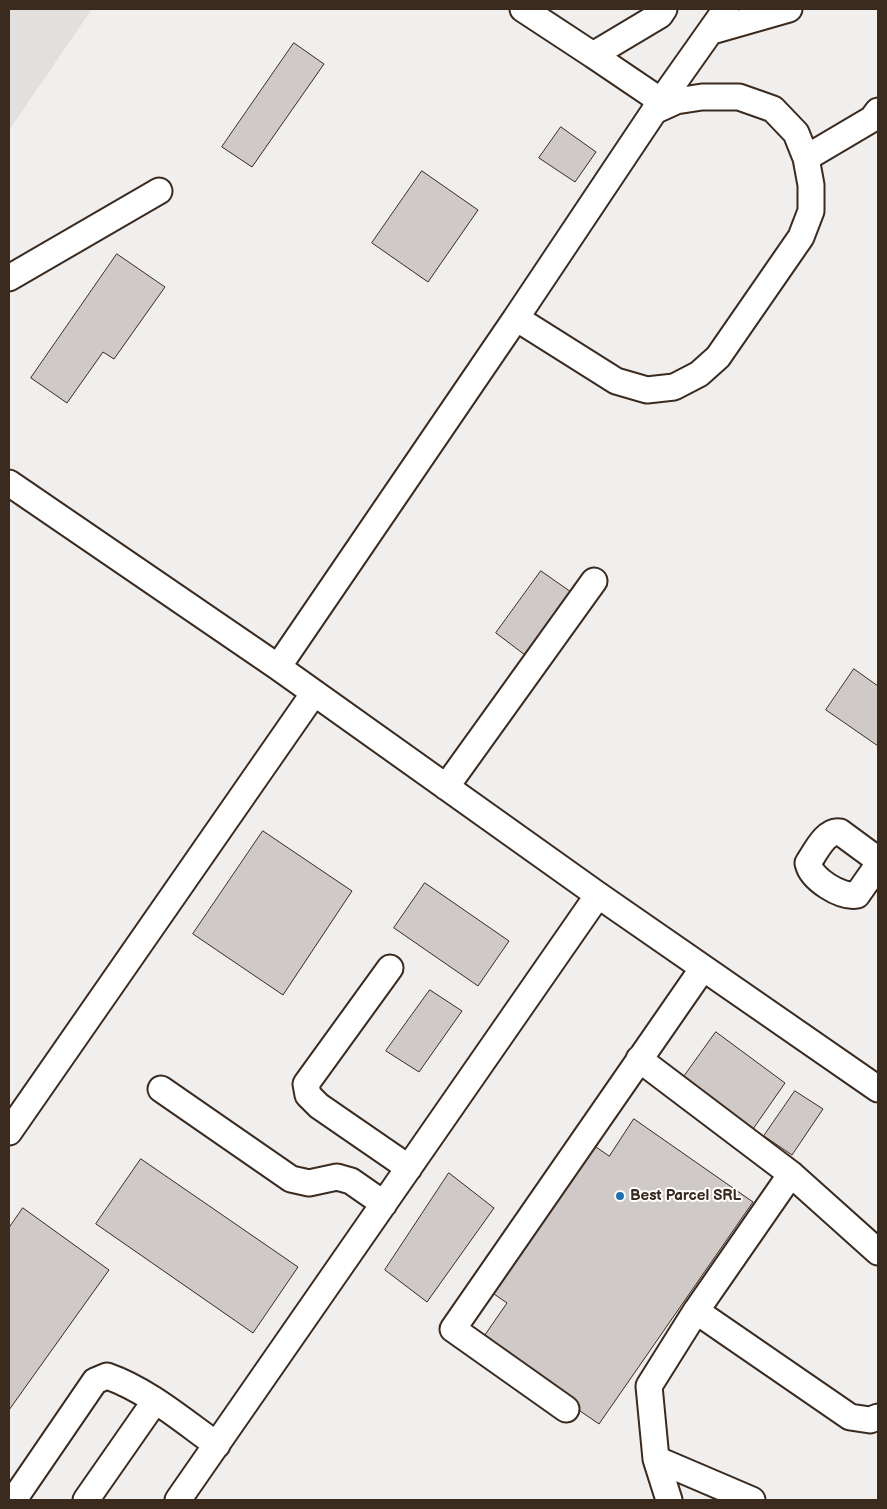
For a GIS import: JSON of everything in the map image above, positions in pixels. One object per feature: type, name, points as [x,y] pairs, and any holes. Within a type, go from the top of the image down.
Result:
[{"type":"lane","points":[[523,9],[554,17],[593,56],[658,106]]},
{"type":"lane","points":[[593,56],[660,15],[664,9]]},
{"type":"lane","points":[[278,667],[658,106],[726,9]]},
{"type":"lane","points":[[712,31],[762,13],[789,9]]},
{"type":"lane","points":[[516,318],[616,382],[647,390],[674,387],[699,374],[718,357],[801,238],[811,211],[811,185],[806,158],[796,133],[773,109],[739,97],[702,97],[658,106]]},
{"type":"lane","points":[[806,158],[872,119],[878,111]]},
{"type":"lane","points":[[9,278],[159,191]]},
{"type":"lane","points":[[9,483],[278,667],[598,896],[878,1089]]},
{"type":"lane","points":[[446,786],[594,581]]},
{"type":"lane","points":[[11,1125],[314,693]]},
{"type":"lane","points":[[878,860],[836,831],[830,833],[808,863],[809,871],[814,876],[845,896],[857,895],[878,865]]},
{"type":"lane","points":[[178,1500],[598,896]]},
{"type":"lane","points":[[390,968],[306,1084],[308,1096],[319,1106],[409,1168]]},
{"type":"lane","points":[[566,1409],[453,1329],[703,968]]},
{"type":"lane","points":[[639,1059],[791,1174],[878,1252]]},
{"type":"lane","points":[[161,1089],[291,1178],[309,1183],[337,1177],[351,1181],[384,1204]]},
{"type":"lane","points":[[669,1500],[656,1459],[649,1386],[696,1311],[791,1174]]},
{"type":"lane","points":[[696,1311],[850,1417],[870,1420],[878,1417]]},
{"type":"lane","points":[[17,1500],[17,1495],[95,1381],[107,1376],[121,1380],[155,1401],[217,1445]]},
{"type":"lane","points":[[86,1500],[155,1401]]},
{"type":"lane","points":[[656,1459],[752,1500]]},
{"type":"shaded area","points":[[9,9],[878,9],[878,1500],[9,1500]]},
{"type":"shaded area","points":[[9,9],[92,9],[9,130]]},
{"type":"building","points":[[294,43],[324,64],[252,167],[222,147]]},
{"type":"building","points":[[561,127],[596,152],[575,182],[539,158]]},
{"type":"building","points":[[422,171],[478,210],[428,282],[372,243]]},
{"type":"building","points":[[117,254],[165,287],[114,359],[103,352],[67,403],[31,378]]},
{"type":"building","points":[[541,571],[571,592],[525,655],[496,633]]},
{"type":"building","points":[[854,669],[878,686],[878,746],[826,710]]},
{"type":"building","points":[[263,831],[352,891],[283,995],[193,934]]},
{"type":"building","points":[[425,883],[509,941],[478,986],[394,928]]},
{"type":"building","points":[[430,990],[462,1011],[419,1072],[386,1051]]},
{"type":"building","points":[[716,1032],[785,1083],[753,1129],[683,1078]]},
{"type":"building","points":[[795,1091],[823,1109],[792,1155],[764,1136]]},
{"type":"building","points":[[634,1119],[753,1202],[599,1424],[480,1342],[507,1303],[484,1287],[586,1140],[609,1156]]},
{"type":"building","points":[[141,1159],[298,1267],[253,1333],[96,1224]]},
{"type":"building","points":[[449,1173],[494,1208],[427,1302],[385,1270]]},
{"type":"building","points":[[23,1208],[109,1270],[9,1410],[9,1228]]},
{"type":"place","name":"Best Parcel SRL","points":[[620,1196]]}]
